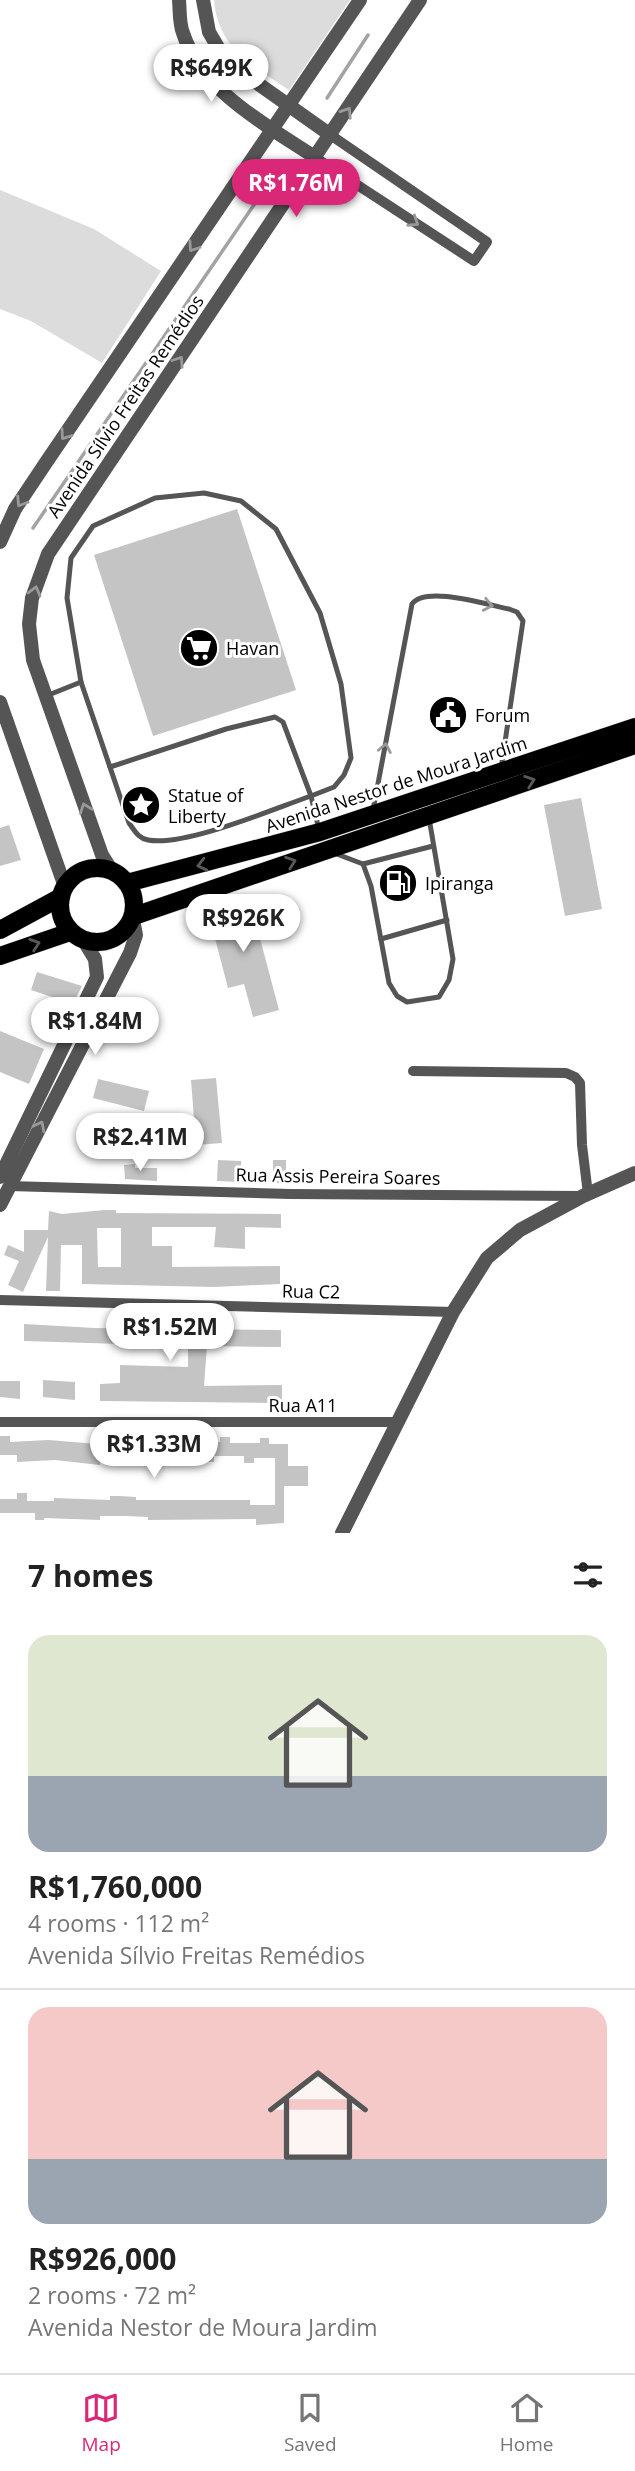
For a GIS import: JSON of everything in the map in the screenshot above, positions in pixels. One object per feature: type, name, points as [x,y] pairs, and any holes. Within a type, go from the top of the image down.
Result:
[{"type":"main road","name":"Avenida Nestor de Moura Jardim","points":[[0,956],[77,937],[109,939],[133,918],[322,841],[503,781],[635,727]]},
{"type":"main road","name":"Avenida Nestor de Moura Jardim","points":[[503,781],[635,745]]},
{"type":"main road","name":"Avenida Nestor de Moura Jardim","points":[[127,883],[322,841]]},
{"type":"main road","points":[[0,930],[63,892],[77,874],[94,869],[111,871],[127,883],[134,898],[133,918]]},
{"type":"main road","points":[[63,892],[61,916],[77,937]]},
{"type":"street","points":[[179,0],[182,31],[195,60],[213,83],[274,130],[474,261],[487,242],[226,61],[209,32],[203,0]]},
{"type":"street","name":"Avenida Sílvio Freitas Remédios","points":[[0,542],[15,509],[360,0]]},
{"type":"street","name":"Avenida Sílvio Freitas Remédios","points":[[111,871],[102,855],[33,660],[29,624],[32,598],[48,554],[420,0]]},
{"type":"street","points":[[0,702],[63,892]]},
{"type":"street","points":[[4,1182],[130,953],[136,935],[133,918]]},
{"type":"street","points":[[0,1205],[4,1182],[97,977],[95,959],[77,937]]},
{"type":"street","points":[[413,1071],[566,1073],[575,1077],[580,1083],[585,1195]]},
{"type":"street","points":[[342,1533],[453,1312],[487,1258],[520,1230],[585,1195],[635,1173]]},
{"type":"street","name":"Rua Assis Pereira Soares","points":[[4,1182],[290,1194],[585,1195]]},
{"type":"street","name":"Rua C2","points":[[0,1300],[453,1312]]},
{"type":"street","name":"Rua A11","points":[[0,1422],[397,1422]]},
{"type":"lane","points":[[204,493],[241,500],[275,528],[320,613],[341,684],[351,758],[344,775],[334,787],[311,796],[185,837],[150,841],[139,837],[129,823],[110,767],[81,682],[67,598],[71,558],[93,526],[155,498],[204,493]]},
{"type":"lane","points":[[373,824],[412,604],[416,598],[425,595],[509,609],[517,612],[523,621],[503,781]]},
{"type":"lane","points":[[45,696],[81,682]]},
{"type":"lane","points":[[110,767],[226,729],[275,717],[284,722],[311,796],[322,841],[363,864],[372,886],[389,983],[397,996],[407,1002],[439,997],[449,980],[453,959],[426,807]]},
{"type":"lane","points":[[363,864],[433,846]]},
{"type":"lane","points":[[381,939],[447,920]]},
{"type":"shaded area","points":[[214,0],[350,0],[289,90],[239,54],[222,31]]},
{"type":"shaded area","points":[[0,190],[94,229],[161,271],[102,363],[31,321],[0,309]]},
{"type":"building","points":[[237,509],[296,690],[153,736],[94,555]]},
{"type":"building","points":[[581,798],[602,909],[565,916],[544,805]]},
{"type":"building","points":[[9,825],[21,860],[0,866],[0,828]]},
{"type":"building","points":[[249,897],[279,1010],[253,1017],[244,984],[228,988],[207,908]]},
{"type":"building","points":[[37,972],[82,986],[73,1004],[31,990]]},
{"type":"building","points":[[0,1031],[44,1049],[29,1084],[0,1072]]},
{"type":"building","points":[[216,1078],[222,1143],[196,1145],[191,1080]]},
{"type":"building","points":[[98,1079],[149,1091],[144,1111],[93,1098]]},
{"type":"building","points":[[96,1119],[110,1126],[98,1151],[84,1144]]},
{"type":"building","points":[[218,1160],[241,1161],[241,1182],[217,1181]]},
{"type":"building","points":[[273,1160],[286,1160],[286,1183],[273,1183]]},
{"type":"building","points":[[135,1164],[135,1168],[157,1168],[157,1181],[125,1179],[124,1165]]},
{"type":"building","points":[[116,1210],[116,1213],[281,1214],[281,1228],[245,1227],[245,1249],[214,1247],[216,1227],[152,1227],[152,1246],[172,1246],[172,1267],[280,1266],[280,1284],[214,1287],[82,1284],[82,1245],[61,1245],[60,1291],[46,1291],[48,1237],[23,1292],[8,1285],[19,1261],[4,1255],[8,1245],[24,1252],[24,1230],[48,1230],[49,1211],[62,1214]],"holes":[[[97,1228],[121,1228],[121,1267],[98,1267]]]},
{"type":"building","points":[[24,1324],[95,1328],[281,1330],[281,1347],[207,1346],[204,1386],[282,1385],[282,1403],[100,1401],[100,1384],[120,1383],[120,1365],[188,1367],[188,1346],[24,1341]]},
{"type":"building","points":[[43,1380],[75,1382],[75,1400],[43,1397]]},
{"type":"building","points":[[0,1381],[20,1381],[20,1399],[0,1397]]},
{"type":"building","points":[[0,1436],[10,1436],[10,1442],[48,1440],[110,1445],[110,1440],[119,1440],[159,1442],[159,1446],[185,1446],[185,1441],[220,1442],[220,1437],[230,1437],[230,1443],[260,1443],[260,1438],[269,1438],[269,1444],[288,1444],[288,1466],[308,1466],[308,1486],[284,1486],[284,1523],[256,1525],[256,1519],[148,1520],[148,1517],[126,1516],[100,1516],[100,1520],[35,1520],[35,1513],[0,1513],[0,1499],[17,1499],[17,1493],[27,1493],[27,1501],[54,1501],[54,1498],[110,1500],[110,1496],[120,1496],[136,1497],[136,1500],[250,1500],[250,1505],[275,1505],[275,1458],[254,1458],[254,1463],[244,1463],[244,1456],[214,1456],[214,1462],[178,1461],[178,1466],[168,1466],[168,1461],[130,1460],[100,1460],[100,1465],[55,1460],[17,1462],[17,1455],[0,1455]]},
{"type":"waterway","points":[[327,98],[368,35]]},
{"type":"waterway","points":[[33,528],[284,161]]},
{"type":"place","name":"Havan","points":[[199,648]]},
{"type":"place","name":"Forum","points":[[448,715]]},
{"type":"place","name":"Statue of Liberty","points":[[141,805]]},
{"type":"place","name":"Ipiranga","points":[[398,883]]}]
